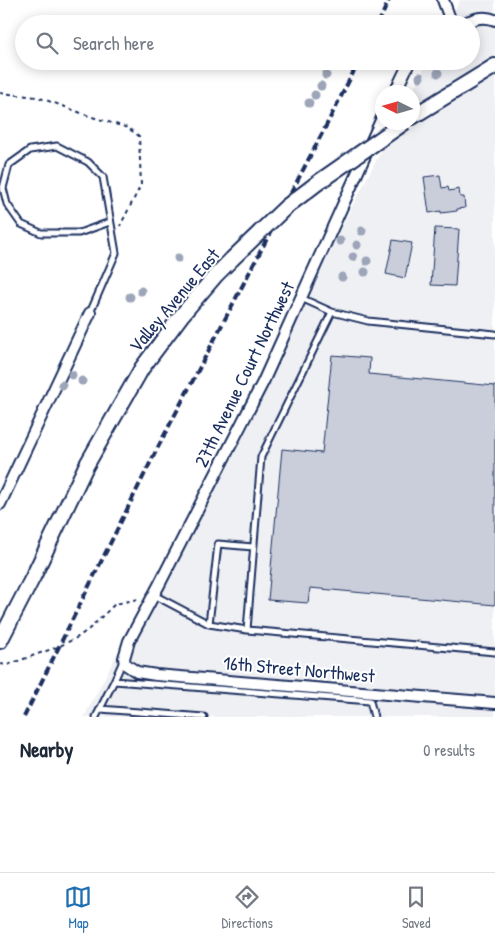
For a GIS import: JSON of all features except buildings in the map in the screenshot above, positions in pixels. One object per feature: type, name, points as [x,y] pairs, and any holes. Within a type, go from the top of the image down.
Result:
[{"type":"main road","points":[[420,113],[495,66]]},
{"type":"main road","name":"Valley Avenue East","points":[[0,641],[86,466],[142,368],[181,316],[216,275],[286,207],[393,130]]},
{"type":"street","points":[[443,0],[449,15]]},
{"type":"street","points":[[480,18],[488,17],[495,20]]},
{"type":"street","points":[[398,85],[406,70]]},
{"type":"street","name":"27th Avenue Court Northwest","points":[[124,658],[129,641],[263,382],[377,130]]},
{"type":"street","points":[[0,504],[90,313]]},
{"type":"street","name":"16th Street Northwest","points":[[124,658],[125,664],[137,672],[156,675],[495,703]]},
{"type":"lane","points":[[90,313],[116,253],[102,177],[88,162],[57,146],[30,150],[9,165],[3,188],[7,204],[21,224],[41,233],[79,233],[110,222]]},
{"type":"lane","points":[[301,298],[332,312],[368,321],[495,334]]},
{"type":"lane","points":[[246,630],[261,457],[332,312]]},
{"type":"lane","points":[[209,624],[218,544],[254,547]]},
{"type":"lane","points":[[154,595],[209,624],[246,630],[495,652]]},
{"type":"lane","points":[[96,717],[124,658]]},
{"type":"lane","points":[[114,682],[370,701],[374,717]]},
{"type":"lane","points":[[100,709],[204,717]]},
{"type":"path","points":[[0,93],[37,97],[88,116],[128,128],[139,136],[142,185],[113,239]]},
{"type":"path","points":[[0,664],[7,665],[60,646],[89,629],[115,604],[154,595]]},
{"type":"shaded area","points":[[460,0],[495,0],[495,717],[84,717],[392,130],[420,130],[420,85],[416,85],[423,70],[480,70],[480,15],[452,15]]},
{"type":"railway","points":[[382,15],[389,0]]},
{"type":"railway","points":[[24,717],[156,451],[354,70]]}]
